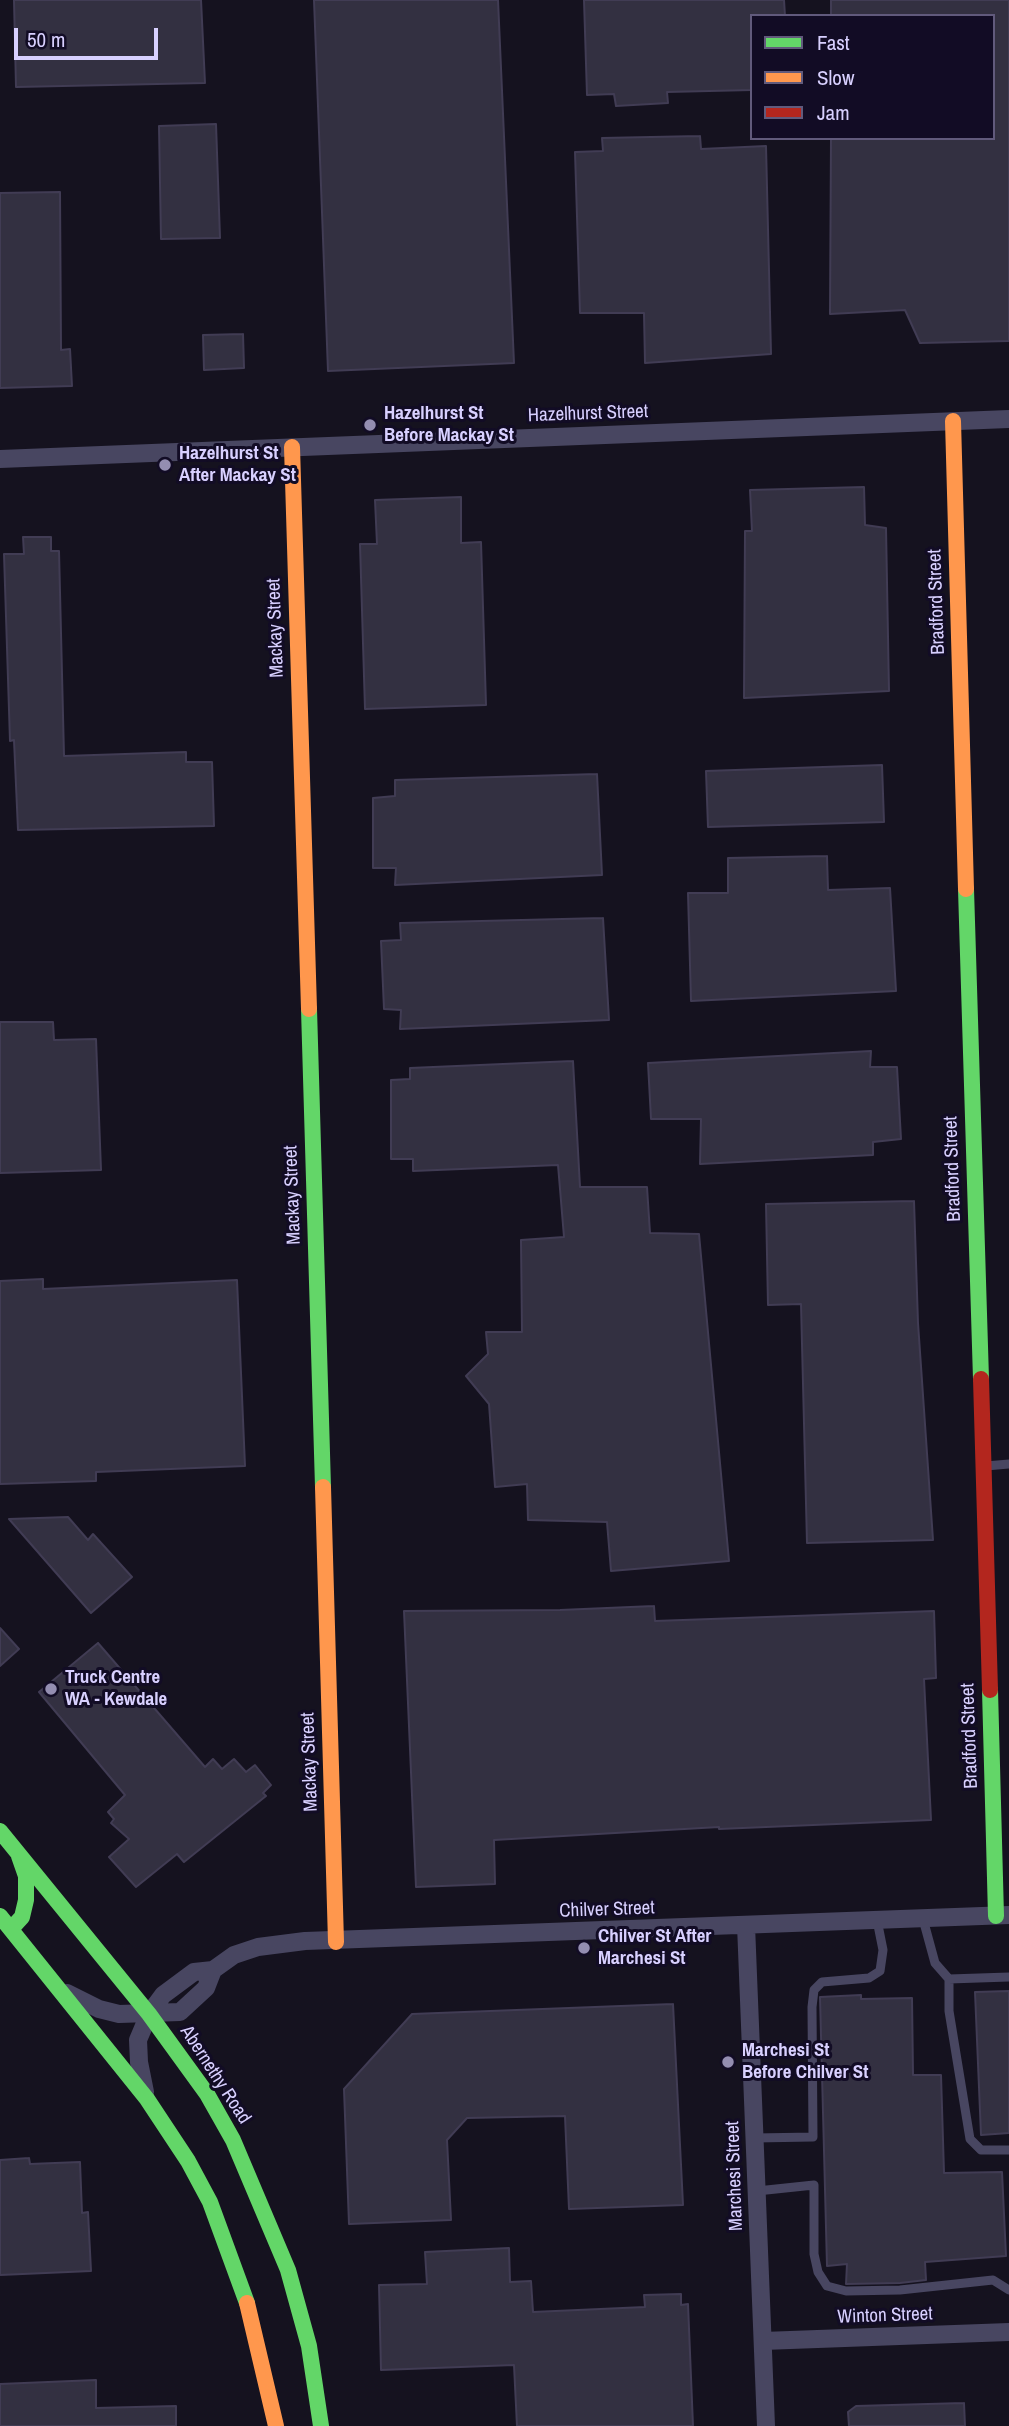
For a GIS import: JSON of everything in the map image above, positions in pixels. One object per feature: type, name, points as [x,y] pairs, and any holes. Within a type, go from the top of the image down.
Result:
[{"type":"street","name":"Hazelhurst Street","points":[[0,459],[1009,419]]},
{"type":"street","name":"Bradford Street","points":[[953,421],[983,1466],[1002,1916]]},
{"type":"street","name":"Mackay Street","points":[[292,447],[336,1942]]},
{"type":"street","name":"Abernethy Road","points":[[0,1830],[149,2014],[207,2094],[252,2182],[288,2270],[309,2346],[321,2426]]},
{"type":"street","points":[[11,1929],[22,1917],[26,1900],[26,1876],[17,1851]]},
{"type":"street","points":[[0,1916],[171,2130],[211,2202],[245,2294],[264,2365],[276,2426]]},
{"type":"street","name":"Chilver Street","points":[[57,1987],[99,2009],[119,2014],[180,2012],[206,1988],[213,1970],[234,1955],[282,1942],[1002,1916]]},
{"type":"street","name":"Marchesi Street","points":[[746,1925],[766,2426]]},
{"type":"street","points":[[147,2099],[139,2062],[138,2040],[149,2014]]},
{"type":"street","name":"Winton Street","points":[[763,2342],[1009,2332]]},
{"type":"lane","points":[[983,1466],[1009,1464]]},
{"type":"lane","points":[[922,1919],[934,1963],[949,1979],[949,2011],[970,2139],[981,2150],[1009,2150]]},
{"type":"lane","points":[[755,2137],[813,2137],[814,1990],[822,1982],[869,1978],[880,1971],[883,1950],[877,1920]]},
{"type":"lane","points":[[949,1979],[1009,1977]]},
{"type":"lane","points":[[757,2191],[814,2185],[814,2254],[818,2273],[827,2286],[846,2291],[900,2290],[942,2283],[993,2280],[1009,2290]]},
{"type":"building","points":[[14,0],[201,0],[205,83],[16,87]]},
{"type":"building","points":[[314,0],[498,0],[514,363],[328,371]]},
{"type":"building","points":[[584,0],[784,0],[785,14],[750,14],[750,90],[667,92],[668,103],[616,106],[614,94],[587,95]]},
{"type":"building","points":[[831,0],[1009,0],[1009,341],[920,343],[905,310],[830,314],[831,140],[995,140],[995,14],[831,14]]},
{"type":"building","points":[[216,124],[220,238],[161,239],[159,126]]},
{"type":"building","points":[[700,136],[701,149],[766,146],[771,354],[645,363],[644,313],[580,313],[575,152],[603,151],[602,138]]},
{"type":"building","points":[[60,192],[61,350],[70,349],[72,386],[0,388],[0,193]]},
{"type":"building","points":[[243,334],[244,368],[204,370],[203,335]]},
{"type":"building","points":[[864,487],[865,525],[886,528],[889,691],[744,698],[745,531],[752,531],[750,490]]},
{"type":"building","points":[[461,497],[461,543],[481,542],[486,705],[365,709],[360,544],[377,544],[375,500]]},
{"type":"building","points":[[23,537],[51,537],[51,551],[59,551],[64,756],[186,752],[186,762],[212,762],[214,826],[18,830],[14,740],[10,741],[4,554],[24,554]]},
{"type":"building","points":[[882,765],[884,822],[708,827],[706,771]]},
{"type":"building","points":[[597,774],[602,875],[395,885],[396,868],[373,868],[373,798],[395,796],[395,780]]},
{"type":"building","points":[[827,856],[828,890],[890,888],[896,991],[691,1001],[688,893],[728,893],[728,858]]},
{"type":"building","points":[[603,918],[609,1020],[400,1029],[401,1010],[384,1009],[381,941],[401,940],[400,923]]},
{"type":"building","points":[[0,1022],[53,1022],[54,1040],[96,1039],[101,1170],[0,1173]]},
{"type":"building","points":[[871,1051],[870,1067],[897,1067],[901,1139],[873,1142],[873,1155],[700,1164],[701,1119],[651,1119],[648,1063]]},
{"type":"building","points":[[573,1061],[580,1187],[647,1187],[650,1233],[699,1234],[729,1561],[611,1571],[607,1522],[528,1520],[527,1484],[495,1487],[489,1404],[466,1376],[488,1354],[486,1332],[522,1332],[521,1240],[564,1237],[558,1165],[413,1171],[413,1159],[391,1159],[391,1080],[410,1079],[410,1068]]},
{"type":"building","points":[[914,1201],[918,1323],[933,1540],[807,1543],[801,1304],[768,1305],[766,1204]]},
{"type":"building","points":[[43,1279],[43,1289],[237,1280],[245,1466],[96,1472],[96,1481],[0,1484],[0,1281]]},
{"type":"building","points":[[68,1517],[88,1540],[93,1534],[132,1577],[91,1613],[9,1519]]},
{"type":"building","points":[[654,1606],[655,1621],[934,1611],[936,1678],[924,1679],[931,1820],[719,1827],[494,1840],[495,1884],[416,1887],[404,1611],[560,1610]]},
{"type":"building","points":[[0,1628],[19,1649],[0,1666]]},
{"type":"building","points":[[98,1643],[205,1767],[213,1759],[222,1769],[234,1759],[246,1772],[255,1765],[271,1785],[263,1793],[266,1796],[184,1862],[177,1854],[136,1887],[109,1857],[129,1839],[111,1823],[114,1819],[108,1812],[125,1795],[39,1692]]},
{"type":"building","points":[[1009,1991],[1009,2133],[981,2135],[975,1992]]},
{"type":"building","points":[[861,1995],[861,1999],[912,1998],[913,2075],[941,2075],[944,2173],[1002,2172],[1006,2256],[925,2262],[926,2280],[900,2283],[846,2284],[847,2264],[827,2266],[820,1997]]},
{"type":"building","points":[[673,2004],[683,2205],[569,2209],[565,2116],[467,2118],[447,2140],[451,2220],[349,2224],[344,2089],[412,2014]]},
{"type":"building","points":[[29,2158],[30,2164],[80,2162],[82,2213],[88,2212],[91,2271],[0,2275],[0,2160]]},
{"type":"building","points":[[509,2248],[510,2282],[531,2281],[533,2312],[645,2307],[644,2295],[681,2294],[681,2305],[688,2304],[693,2426],[517,2426],[514,2365],[381,2370],[379,2285],[427,2284],[425,2252]]},
{"type":"building","points":[[96,2380],[96,2408],[176,2406],[176,2426],[0,2426],[0,2384]]},
{"type":"building","points":[[964,2403],[965,2426],[849,2426],[848,2412],[856,2406]]},
{"type":"traffic: fast","points":[[966,889],[981,1379]]},
{"type":"traffic: fast","points":[[309,1009],[323,1487]]},
{"type":"traffic: fast","points":[[990,1690],[996,1916]]},
{"type":"traffic: fast","points":[[0,1831],[149,2014],[207,2094],[233,2140],[288,2270],[309,2346],[321,2426]]},
{"type":"traffic: fast","points":[[11,1929],[22,1917],[26,1900],[26,1876],[19,1856]]},
{"type":"traffic: fast","points":[[0,1916],[147,2099],[188,2161],[210,2202],[247,2303]]},
{"type":"traffic: slow","points":[[953,421],[966,889]]},
{"type":"traffic: slow","points":[[292,447],[309,1009]]},
{"type":"traffic: slow","points":[[323,1487],[336,1942]]},
{"type":"traffic: slow","points":[[247,2303],[276,2426]]},
{"type":"traffic: jam","points":[[981,1379],[990,1690]]},
{"type":"place","name":"Hazelhurst St Before Mackay St","points":[[370,425]]},
{"type":"place","name":"Hazelhurst St After Mackay St","points":[[165,465]]},
{"type":"place","name":"Truck Centre WA - Kewdale","points":[[51,1689]]},
{"type":"place","name":"Chilver St After Marchesi St","points":[[584,1948]]},
{"type":"place","name":"Marchesi St Before Chilver St","points":[[728,2062]]}]
